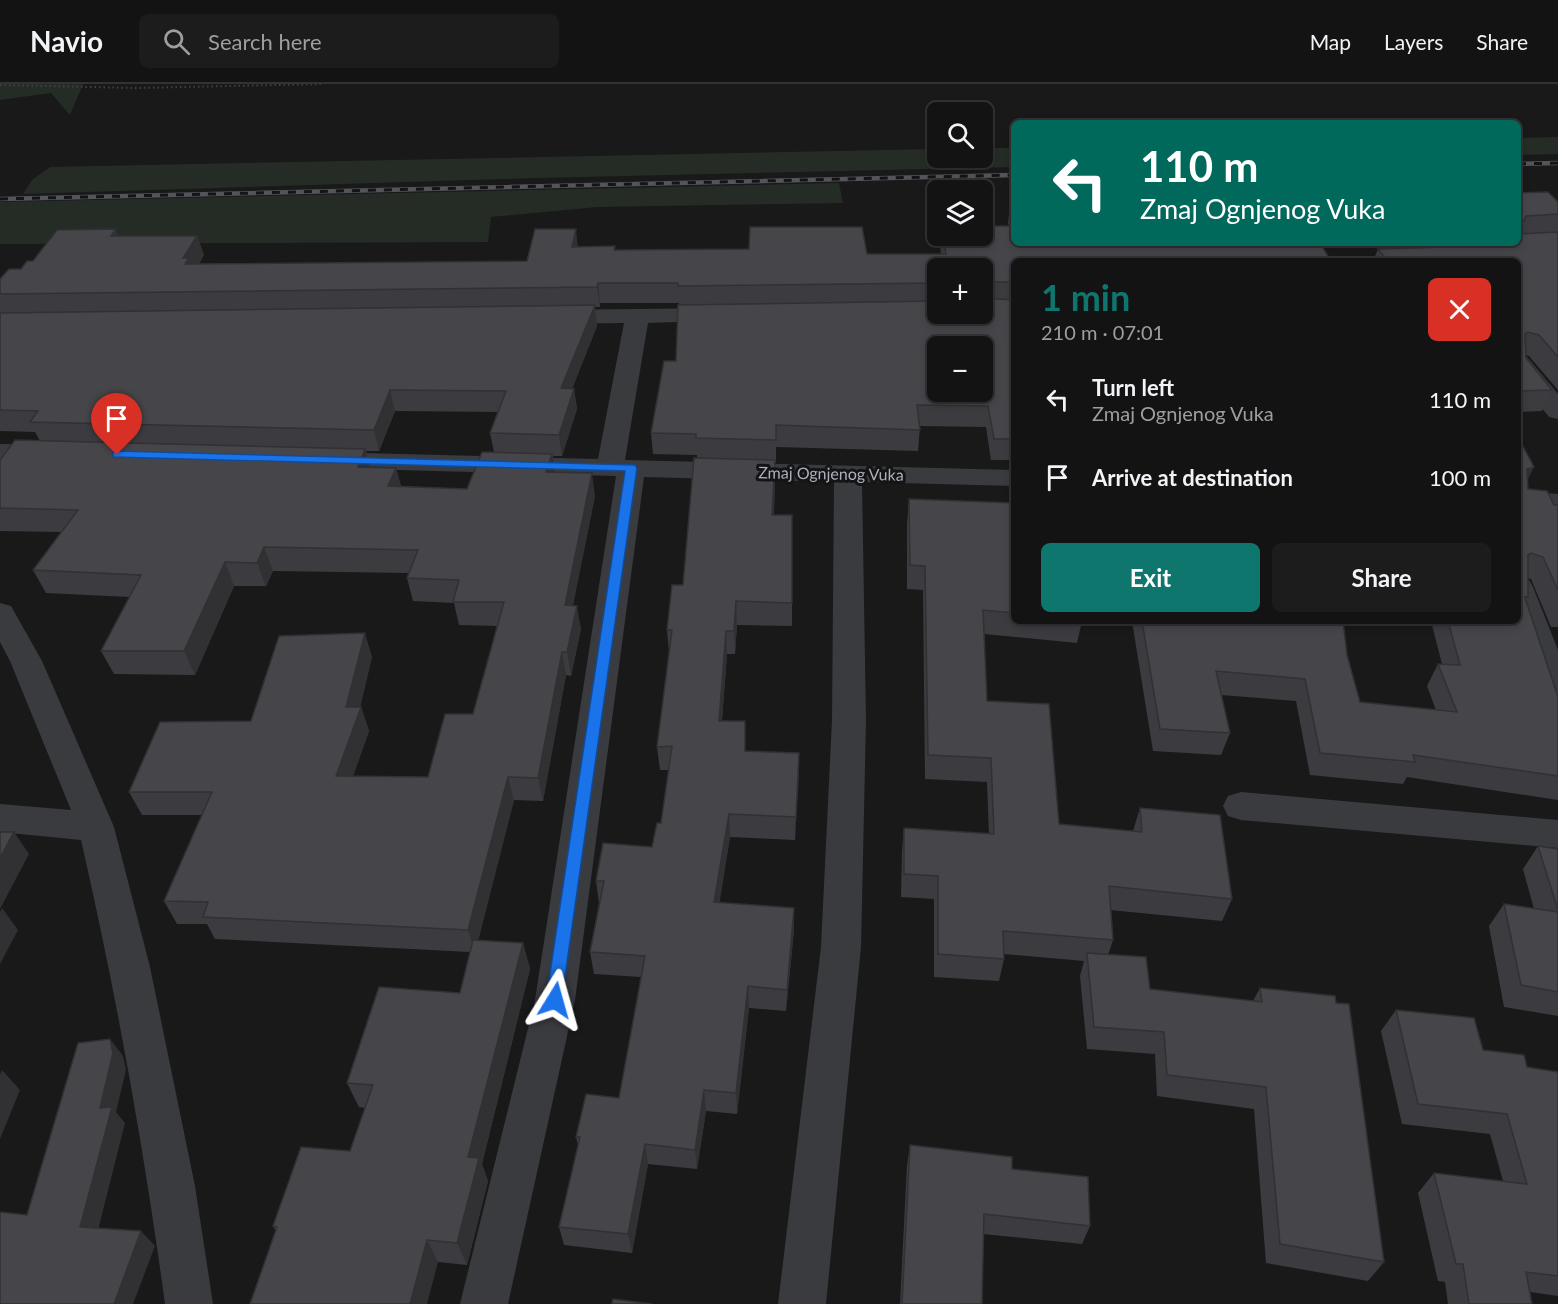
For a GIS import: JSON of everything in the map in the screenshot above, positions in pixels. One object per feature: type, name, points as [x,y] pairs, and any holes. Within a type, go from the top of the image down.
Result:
[{"type":"street","points":[[531,317],[741,314]]},
{"type":"street","points":[[484,1304],[555,1000],[621,467],[637,316]]},
{"type":"street","points":[[1521,366],[1558,411]]},
{"type":"street","points":[[0,452],[72,454]]},
{"type":"street","name":"Zmaj Ognjenog Vuka","points":[[299,459],[1011,478]]},
{"type":"street","points":[[802,1304],[842,947],[849,720],[848,473]]},
{"type":"street","points":[[1521,500],[1558,503]]},
{"type":"street","points":[[1521,595],[1558,692]]},
{"type":"street","points":[[0,613],[26,661],[96,827],[133,979],[172,1186],[189,1304]]},
{"type":"street","points":[[1241,806],[1558,834]]},
{"type":"street","points":[[0,819],[96,827]]},
{"type":"path","points":[[0,85],[268,87],[322,84]]},
{"type":"shaded area","points":[[0,84],[83,84],[70,115],[51,93],[0,100]]},
{"type":"shaded area","points":[[1558,137],[1558,154],[1521,155],[1521,138]]},
{"type":"shaded area","points":[[993,148],[1011,148],[1011,167],[993,167]]},
{"type":"shaded area","points":[[927,149],[927,168],[971,168],[538,178],[23,194],[33,179],[50,167]]},
{"type":"shaded area","points":[[839,183],[843,203],[597,207],[491,217],[488,242],[0,244],[0,202]]},
{"type":"building","points":[[1548,192],[1558,202],[1558,214],[1526,216],[1524,221],[1521,221],[1521,193]]},
{"type":"building","points":[[993,226],[1011,226],[1011,246],[1322,246],[1329,258],[1011,258],[1011,282],[993,282],[993,258],[927,258],[927,283],[678,286],[678,283],[598,283],[597,287],[0,294],[0,279],[9,269],[21,269],[27,261],[33,261],[57,230],[116,229],[111,236],[197,236],[183,258],[189,258],[185,264],[527,261],[535,229],[576,229],[572,247],[615,246],[614,250],[749,249],[750,227],[862,227],[867,254],[946,254],[945,246],[993,246]]},
{"type":"building","points":[[1558,232],[1558,357],[1539,335],[1528,332],[1525,334],[1526,358],[1552,390],[1521,391],[1521,258],[1386,258],[1378,249],[1521,246],[1521,234]]},
{"type":"building","points":[[993,299],[1011,300],[1011,439],[994,439],[988,406],[917,405],[920,430],[776,425],[776,440],[696,438],[696,434],[651,433],[664,361],[676,361],[678,305],[927,301],[927,324],[993,324]]},
{"type":"building","points":[[595,305],[561,388],[574,389],[559,435],[490,433],[506,391],[390,390],[374,430],[30,422],[38,411],[0,410],[0,313]]},
{"type":"building","points":[[15,440],[365,449],[358,467],[396,468],[388,486],[467,489],[482,452],[552,454],[546,472],[592,473],[565,605],[577,606],[567,652],[562,652],[538,778],[508,777],[468,930],[203,917],[208,902],[164,901],[212,792],[129,792],[160,722],[251,721],[279,636],[365,633],[346,707],[361,707],[336,776],[428,777],[445,714],[473,714],[504,602],[453,602],[459,580],[407,578],[418,550],[264,547],[257,563],[225,562],[184,651],[101,651],[141,575],[33,570],[78,510],[0,508],[0,460]]},
{"type":"building","points":[[1521,443],[1534,467],[1527,469],[1528,489],[1547,491],[1554,505],[1558,505],[1558,590],[1543,557],[1531,553],[1528,555],[1528,597],[1525,597],[1558,697],[1558,776],[1413,755],[1415,762],[1320,753],[1305,679],[1216,671],[1230,733],[1160,729],[1142,624],[1343,624],[1347,655],[1360,702],[1457,712],[1438,664],[1460,665],[1449,624],[1521,624]]},
{"type":"building","points":[[694,458],[775,460],[772,515],[792,515],[792,603],[736,601],[734,631],[726,631],[719,721],[745,721],[745,751],[799,753],[796,817],[729,814],[714,902],[794,908],[787,990],[748,986],[736,1093],[704,1090],[695,1150],[645,1144],[628,1234],[559,1227],[580,1137],[576,1137],[586,1094],[619,1098],[645,956],[590,952],[604,881],[596,881],[603,843],[652,847],[657,823],[661,823],[672,746],[657,747],[672,630],[667,630],[672,585],[683,585]]},
{"type":"building","points":[[909,499],[1011,503],[1011,613],[983,610],[987,701],[1049,704],[1059,824],[1142,832],[1140,808],[1220,815],[1232,899],[1109,886],[1113,940],[1003,931],[1004,959],[938,954],[938,876],[904,874],[904,828],[994,834],[991,758],[928,755],[925,566],[910,565]]},
{"type":"building","points":[[0,832],[14,832],[0,858]]},
{"type":"building","points":[[1538,846],[1558,849],[1558,910]]},
{"type":"building","points":[[1504,904],[1558,912],[1558,992],[1521,985]]},
{"type":"building","points":[[473,940],[523,943],[468,1157],[479,1158],[457,1243],[427,1240],[410,1304],[250,1304],[277,1227],[273,1226],[301,1147],[350,1151],[373,1085],[347,1083],[379,987],[460,993]]},
{"type":"building","points":[[1087,953],[1146,957],[1150,989],[1262,1002],[1260,988],[1335,996],[1336,1003],[1349,1004],[1384,1262],[1280,1244],[1266,1087],[1167,1075],[1164,1032],[1094,1027]]},
{"type":"building","points":[[1396,1010],[1474,1018],[1483,1050],[1524,1055],[1527,1067],[1558,1072],[1558,1276],[1526,1272],[1532,1304],[1469,1304],[1463,1264],[1456,1264],[1434,1173],[1527,1184],[1507,1114],[1418,1104]]},
{"type":"building","points":[[110,1039],[113,1053],[100,1108],[112,1107],[80,1227],[141,1231],[114,1304],[0,1304],[0,1212],[27,1215],[78,1043]]},
{"type":"building","points":[[910,1145],[1012,1157],[1012,1169],[1088,1177],[1090,1226],[984,1214],[982,1304],[902,1304]]},
{"type":"building","points":[[613,1299],[652,1304],[612,1304]]},
{"type":"railway","points":[[1521,164],[1558,163]]},
{"type":"railway","points":[[0,199],[1011,175]]},
{"type":"route","points":[[117,455],[631,468],[555,1000]]}]
